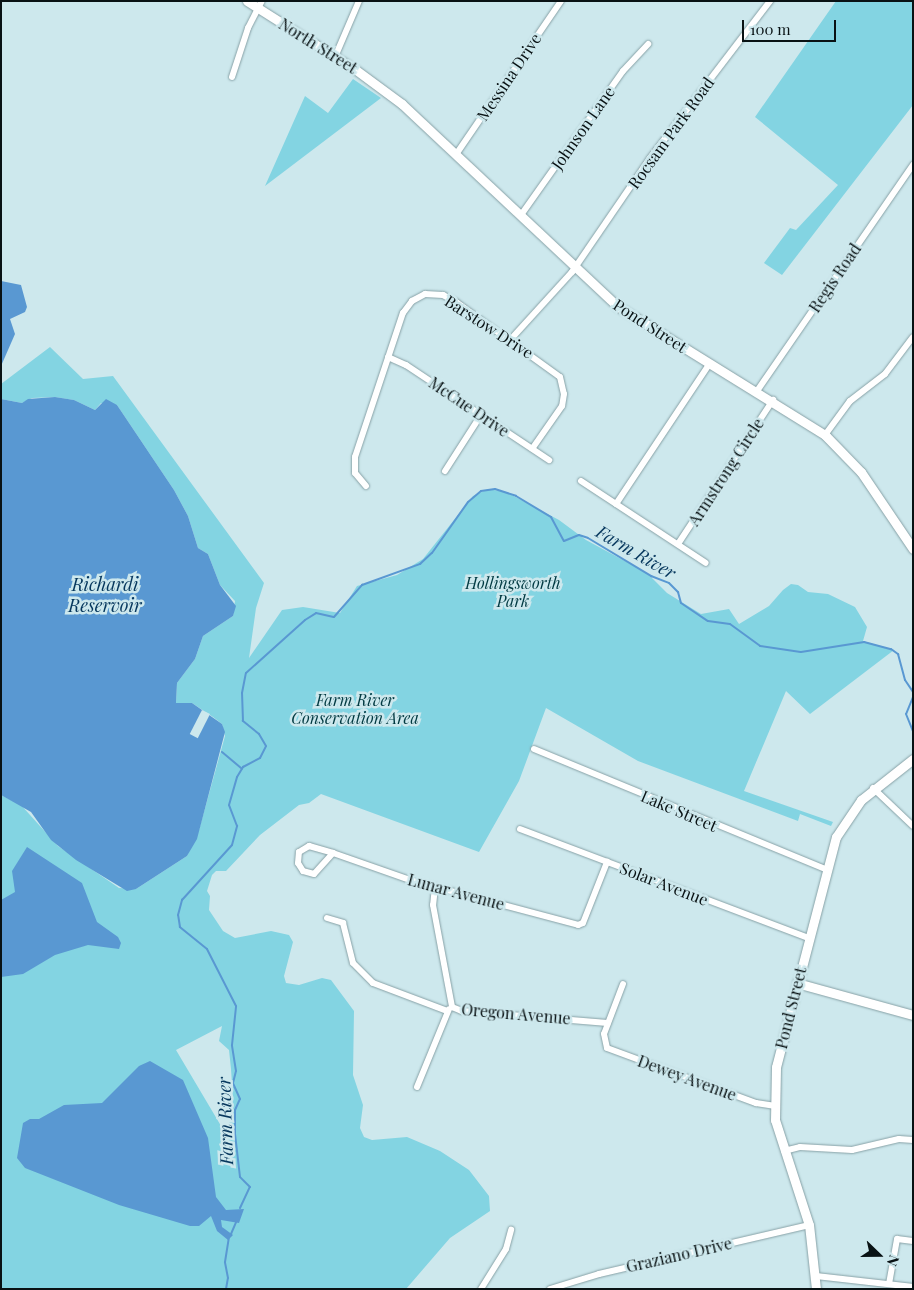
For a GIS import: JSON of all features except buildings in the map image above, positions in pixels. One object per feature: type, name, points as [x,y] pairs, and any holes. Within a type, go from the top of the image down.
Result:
[{"type":"main road","name":"North Street","points":[[247,1],[260,5],[388,93]]},
{"type":"main road","name":"Pond Street","points":[[388,93],[457,153],[575,268],[629,314],[773,400],[825,435],[861,472],[913,549]]},
{"type":"main road","name":"Pond Street","points":[[816,1289],[809,1225],[784,1151],[774,1106],[776,1067],[825,869],[843,824],[873,788],[913,759]]},
{"type":"main road","points":[[797,984],[913,1015]]},
{"type":"street","points":[[335,57],[359,1]]},
{"type":"street","name":"Messina Drive","points":[[457,153],[561,1]]},
{"type":"street","name":"Rocsam Park Road","points":[[511,340],[575,268],[650,158],[770,1]]},
{"type":"street","points":[[232,77],[248,28],[260,5]]},
{"type":"street","name":"Johnson Lane","points":[[521,215],[623,71],[648,44]]},
{"type":"street","name":"Regis Road","points":[[758,391],[913,165]]},
{"type":"street","name":"Barstow Drive","points":[[366,486],[355,473],[353,461],[406,308],[417,298],[429,293],[452,299],[554,371],[563,384],[560,410],[532,449]]},
{"type":"street","points":[[825,435],[850,401],[885,374],[913,337]]},
{"type":"street","name":"McCue Drive","points":[[388,357],[550,460]]},
{"type":"street","points":[[616,504],[710,364]]},
{"type":"street","name":"Armstrong Circle","points":[[678,544],[773,400]]},
{"type":"street","points":[[445,471],[481,415]]},
{"type":"street","points":[[582,481],[706,563]]},
{"type":"street","name":"Lake Street","points":[[534,749],[825,869]]},
{"type":"street","points":[[873,788],[913,826]]},
{"type":"street","name":"Solar Avenue","points":[[520,829],[808,938]]},
{"type":"street","name":"Lunar Avenue","points":[[333,853],[314,874],[305,873],[298,863],[299,852],[306,847],[333,853],[434,887],[581,925],[606,862]]},
{"type":"street","points":[[327,918],[343,923],[351,959],[357,968],[378,986],[449,1009],[432,905],[434,887]]},
{"type":"street","points":[[608,1022],[623,984]]},
{"type":"street","name":"Oregon Avenue","points":[[417,1087],[449,1009],[608,1022]]},
{"type":"street","name":"Dewey Avenue","points":[[608,1022],[604,1044],[609,1049],[756,1103],[774,1106]]},
{"type":"street","points":[[784,1151],[800,1147],[852,1150],[899,1139],[913,1140]]},
{"type":"street","name":"Graziano Drive","points":[[550,1289],[599,1274],[809,1225]]},
{"type":"street","points":[[481,1289],[506,1249],[511,1230]]},
{"type":"street","points":[[889,1284],[898,1239],[913,1241]]},
{"type":"street","points":[[816,1276],[913,1287]]},
{"type":"green space","points":[[836,1],[913,1],[913,105],[782,275],[764,263],[790,228],[796,230],[838,185],[755,117]]},
{"type":"green space","points":[[353,79],[381,98],[265,186],[305,96],[328,113]]},
{"type":"green space","points":[[50,347],[83,379],[113,376],[264,583],[256,608],[249,658],[282,610],[303,607],[340,613],[357,586],[397,575],[423,559],[473,496],[488,489],[506,492],[559,520],[586,540],[647,573],[667,593],[701,614],[729,609],[739,624],[769,606],[791,584],[798,585],[808,592],[828,594],[855,607],[867,627],[863,641],[894,650],[810,714],[786,691],[744,791],[833,822],[831,826],[800,814],[798,821],[638,761],[546,708],[519,781],[479,852],[321,794],[309,803],[299,805],[260,835],[226,871],[216,871],[212,875],[207,891],[210,896],[209,910],[223,931],[235,938],[271,931],[289,935],[293,942],[284,976],[286,983],[299,985],[322,978],[331,980],[354,1011],[353,1075],[363,1105],[360,1128],[364,1137],[372,1140],[407,1137],[440,1151],[469,1170],[489,1196],[490,1211],[450,1238],[406,1289],[1,1289],[1,795],[21,805],[58,846],[119,888],[136,889],[187,856],[199,830],[225,736],[222,724],[213,717],[192,703],[176,703],[177,683],[195,659],[203,636],[233,616],[235,601],[220,585],[208,554],[198,548],[188,516],[174,490],[117,405],[101,403],[95,410],[74,400],[55,397],[32,398],[22,403],[1,399],[1,384]],"holes":[[[222,1026],[219,1041],[229,1050],[231,1069],[233,1099],[227,1136],[176,1050]]]},
{"type":"water","points":[[1,281],[21,285],[27,307],[25,312],[10,319],[15,334],[1,366]]},
{"type":"water","name":"Richardi Reservoir","points":[[55,397],[74,400],[95,410],[106,399],[117,405],[174,490],[188,516],[198,548],[208,554],[220,585],[236,606],[233,616],[203,636],[195,659],[177,683],[176,703],[192,703],[222,724],[225,732],[197,839],[187,856],[136,889],[127,891],[76,860],[51,840],[31,812],[1,795],[1,399],[22,403],[28,399]]},
{"type":"water","points":[[27,847],[82,883],[97,922],[118,937],[121,943],[119,949],[88,945],[55,955],[23,974],[1,977],[1,900],[15,892],[12,871]]},
{"type":"water","points":[[150,1061],[183,1080],[208,1138],[216,1197],[226,1210],[244,1209],[239,1223],[221,1220],[222,1227],[233,1235],[228,1240],[217,1231],[211,1216],[199,1226],[190,1226],[119,1205],[25,1168],[17,1158],[23,1123],[30,1119],[39,1119],[64,1105],[102,1103],[139,1066]]},
{"type":"pier","points":[[202,710],[210,714],[198,738],[190,734]]},
{"type":"waterway","name":"Farm River","points":[[240,1208],[250,1187],[240,1177],[235,1134],[235,1110],[240,1099],[233,1083],[236,1071],[232,1045],[236,1006],[207,949],[180,927],[178,915],[182,900],[232,845],[237,826],[229,805],[237,777],[243,767],[260,758],[266,746],[259,734],[243,721],[242,693],[246,673],[305,620],[316,613],[334,617],[362,585],[420,564],[432,553],[468,502],[481,491],[495,489],[516,496],[551,517],[564,541],[579,535],[588,538],[651,576],[669,583],[678,592],[681,603],[708,621],[730,624],[760,646],[801,652],[864,642],[891,649],[898,654],[905,680],[913,692]]},
{"type":"waterway","name":"Farm River","points":[[913,697],[906,714],[913,731]]},
{"type":"waterway","points":[[222,752],[242,769]]},
{"type":"waterway","name":"Farm River","points":[[231,1234],[236,1222]]},
{"type":"waterway","name":"Farm River","points":[[226,1289],[228,1278],[225,1262],[229,1238]]},
{"type":"park label","name":"Hollingsworth Park","points":[[513,592]]},
{"type":"park label","name":"Farm River Conservation Area","points":[[355,709]]}]
